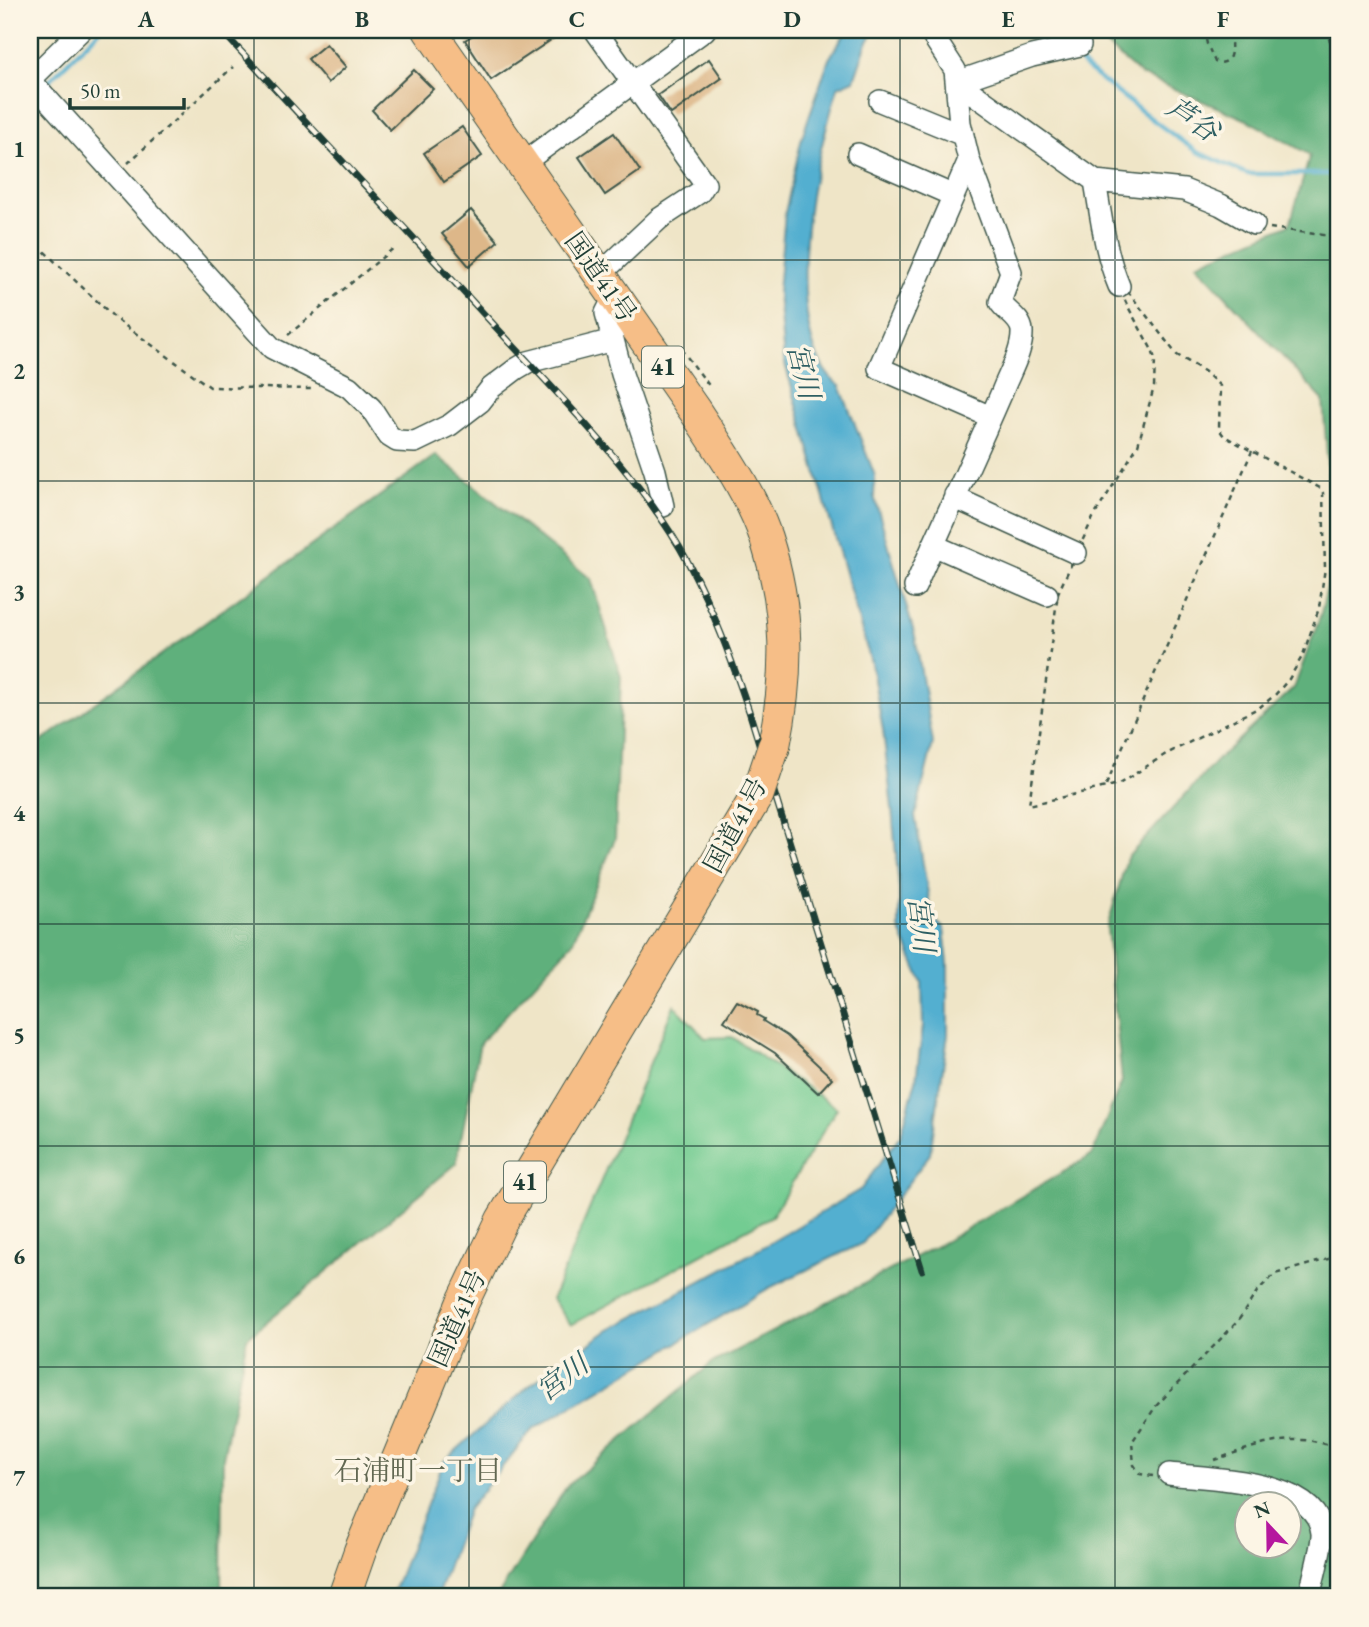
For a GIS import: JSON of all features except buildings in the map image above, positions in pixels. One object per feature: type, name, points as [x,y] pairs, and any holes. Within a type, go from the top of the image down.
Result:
[{"type":"highway","name":"国道41号","points":[[344,1597],[360,1551],[457,1315],[502,1220],[758,794],[774,746],[783,704],[785,621],[765,537],[746,495],[722,453],[429,30]]},
{"type":"street","points":[[81,30],[34,86],[272,348],[349,387],[371,408],[388,436],[397,442],[415,442],[450,425],[480,402],[491,388],[528,362],[613,340]]},
{"type":"street","points":[[595,30],[705,184],[700,192],[659,219],[609,265]]},
{"type":"street","points":[[523,163],[705,30]]},
{"type":"street","points":[[915,587],[1020,348],[1022,327],[1000,302],[1011,272],[969,160],[955,70],[929,30]]},
{"type":"street","points":[[957,82],[1032,57],[1070,48]]},
{"type":"street","points":[[957,82],[1095,181],[1184,190],[1221,205],[1254,224]]},
{"type":"street","points":[[880,101],[963,135]]},
{"type":"street","points":[[858,154],[952,195]]},
{"type":"street","points":[[969,160],[879,368],[991,417]]},
{"type":"street","points":[[1095,181],[1103,232],[1112,271],[1119,286]]},
{"type":"street","points":[[614,297],[606,313],[636,421],[655,471],[663,506]]},
{"type":"street","points":[[955,495],[964,502],[1076,553]]},
{"type":"street","points":[[933,545],[1047,595]]},
{"type":"street","points":[[1169,1474],[1252,1484],[1291,1493],[1313,1510],[1322,1533],[1309,1597]]},
{"type":"path","points":[[1070,48],[1112,36],[1113,30]]},
{"type":"path","points":[[1204,30],[1211,54],[1216,62],[1221,64],[1231,58],[1230,30]]},
{"type":"path","points":[[1323,30],[1331,41],[1339,45]]},
{"type":"path","points":[[115,175],[233,67]]},
{"type":"path","points":[[1254,224],[1323,235],[1339,234]]},
{"type":"path","points":[[30,238],[116,319],[210,387],[315,389]]},
{"type":"path","points":[[272,348],[395,247]]},
{"type":"path","points":[[1029,805],[1119,783],[1166,754],[1260,707],[1289,679],[1303,655],[1319,608],[1325,568],[1321,488],[1224,436],[1219,429],[1220,386],[1204,371],[1177,355],[1126,289],[1119,286]]},
{"type":"path","points":[[1106,786],[1252,452]]},
{"type":"path","points":[[1169,1474],[1140,1474],[1134,1465],[1132,1442],[1156,1406],[1238,1321],[1258,1290],[1275,1274],[1339,1256]]},
{"type":"path","points":[[1208,1462],[1285,1439],[1329,1444],[1339,1450]]},
{"type":"green space","points":[[1089,30],[1339,30],[1339,1597],[497,1597],[567,1486],[712,1363],[944,1242],[1092,1155],[1122,1081],[1107,928],[1127,858],[1219,758],[1294,688],[1320,617],[1330,575],[1330,498],[1323,400],[1196,264],[1290,224],[1310,155],[1247,120],[1141,75]]},
{"type":"green space","points":[[436,455],[591,579],[621,677],[615,839],[572,943],[480,1043],[456,1164],[247,1338],[223,1458],[222,1597],[30,1597],[30,750]]},
{"type":"green space","points":[[674,1005],[705,1038],[732,1037],[837,1108],[772,1216],[571,1325],[552,1299]]},
{"type":"water","name":"宮川","points":[[847,30],[875,30],[866,45],[854,80],[838,87],[816,170],[805,252],[807,316],[813,345],[824,369],[840,386],[875,476],[874,496],[915,636],[933,743],[915,816],[932,917],[944,929],[948,963],[948,1035],[930,1154],[863,1243],[769,1288],[532,1430],[468,1509],[437,1597],[391,1597],[444,1461],[531,1384],[609,1330],[758,1250],[861,1189],[901,1134],[916,1080],[923,1026],[922,982],[899,928],[899,889],[892,808],[883,730],[871,663],[784,360],[778,292],[785,213],[802,137],[829,59]]},
{"type":"waterway","points":[[45,85],[100,30]]},
{"type":"waterway","name":"芦谷","points":[[1052,30],[1064,43]]},
{"type":"waterway","name":"芦谷","points":[[1074,55],[1087,69],[1197,152],[1247,174],[1339,174]]},
{"type":"waterway","points":[[30,343],[30,363]]},
{"type":"railway","points":[[221,30],[605,446],[651,504],[689,564],[722,636],[749,711],[922,1270]]},
{"type":"district","name":"石浦町一丁目","points":[[418,1470]]}]
